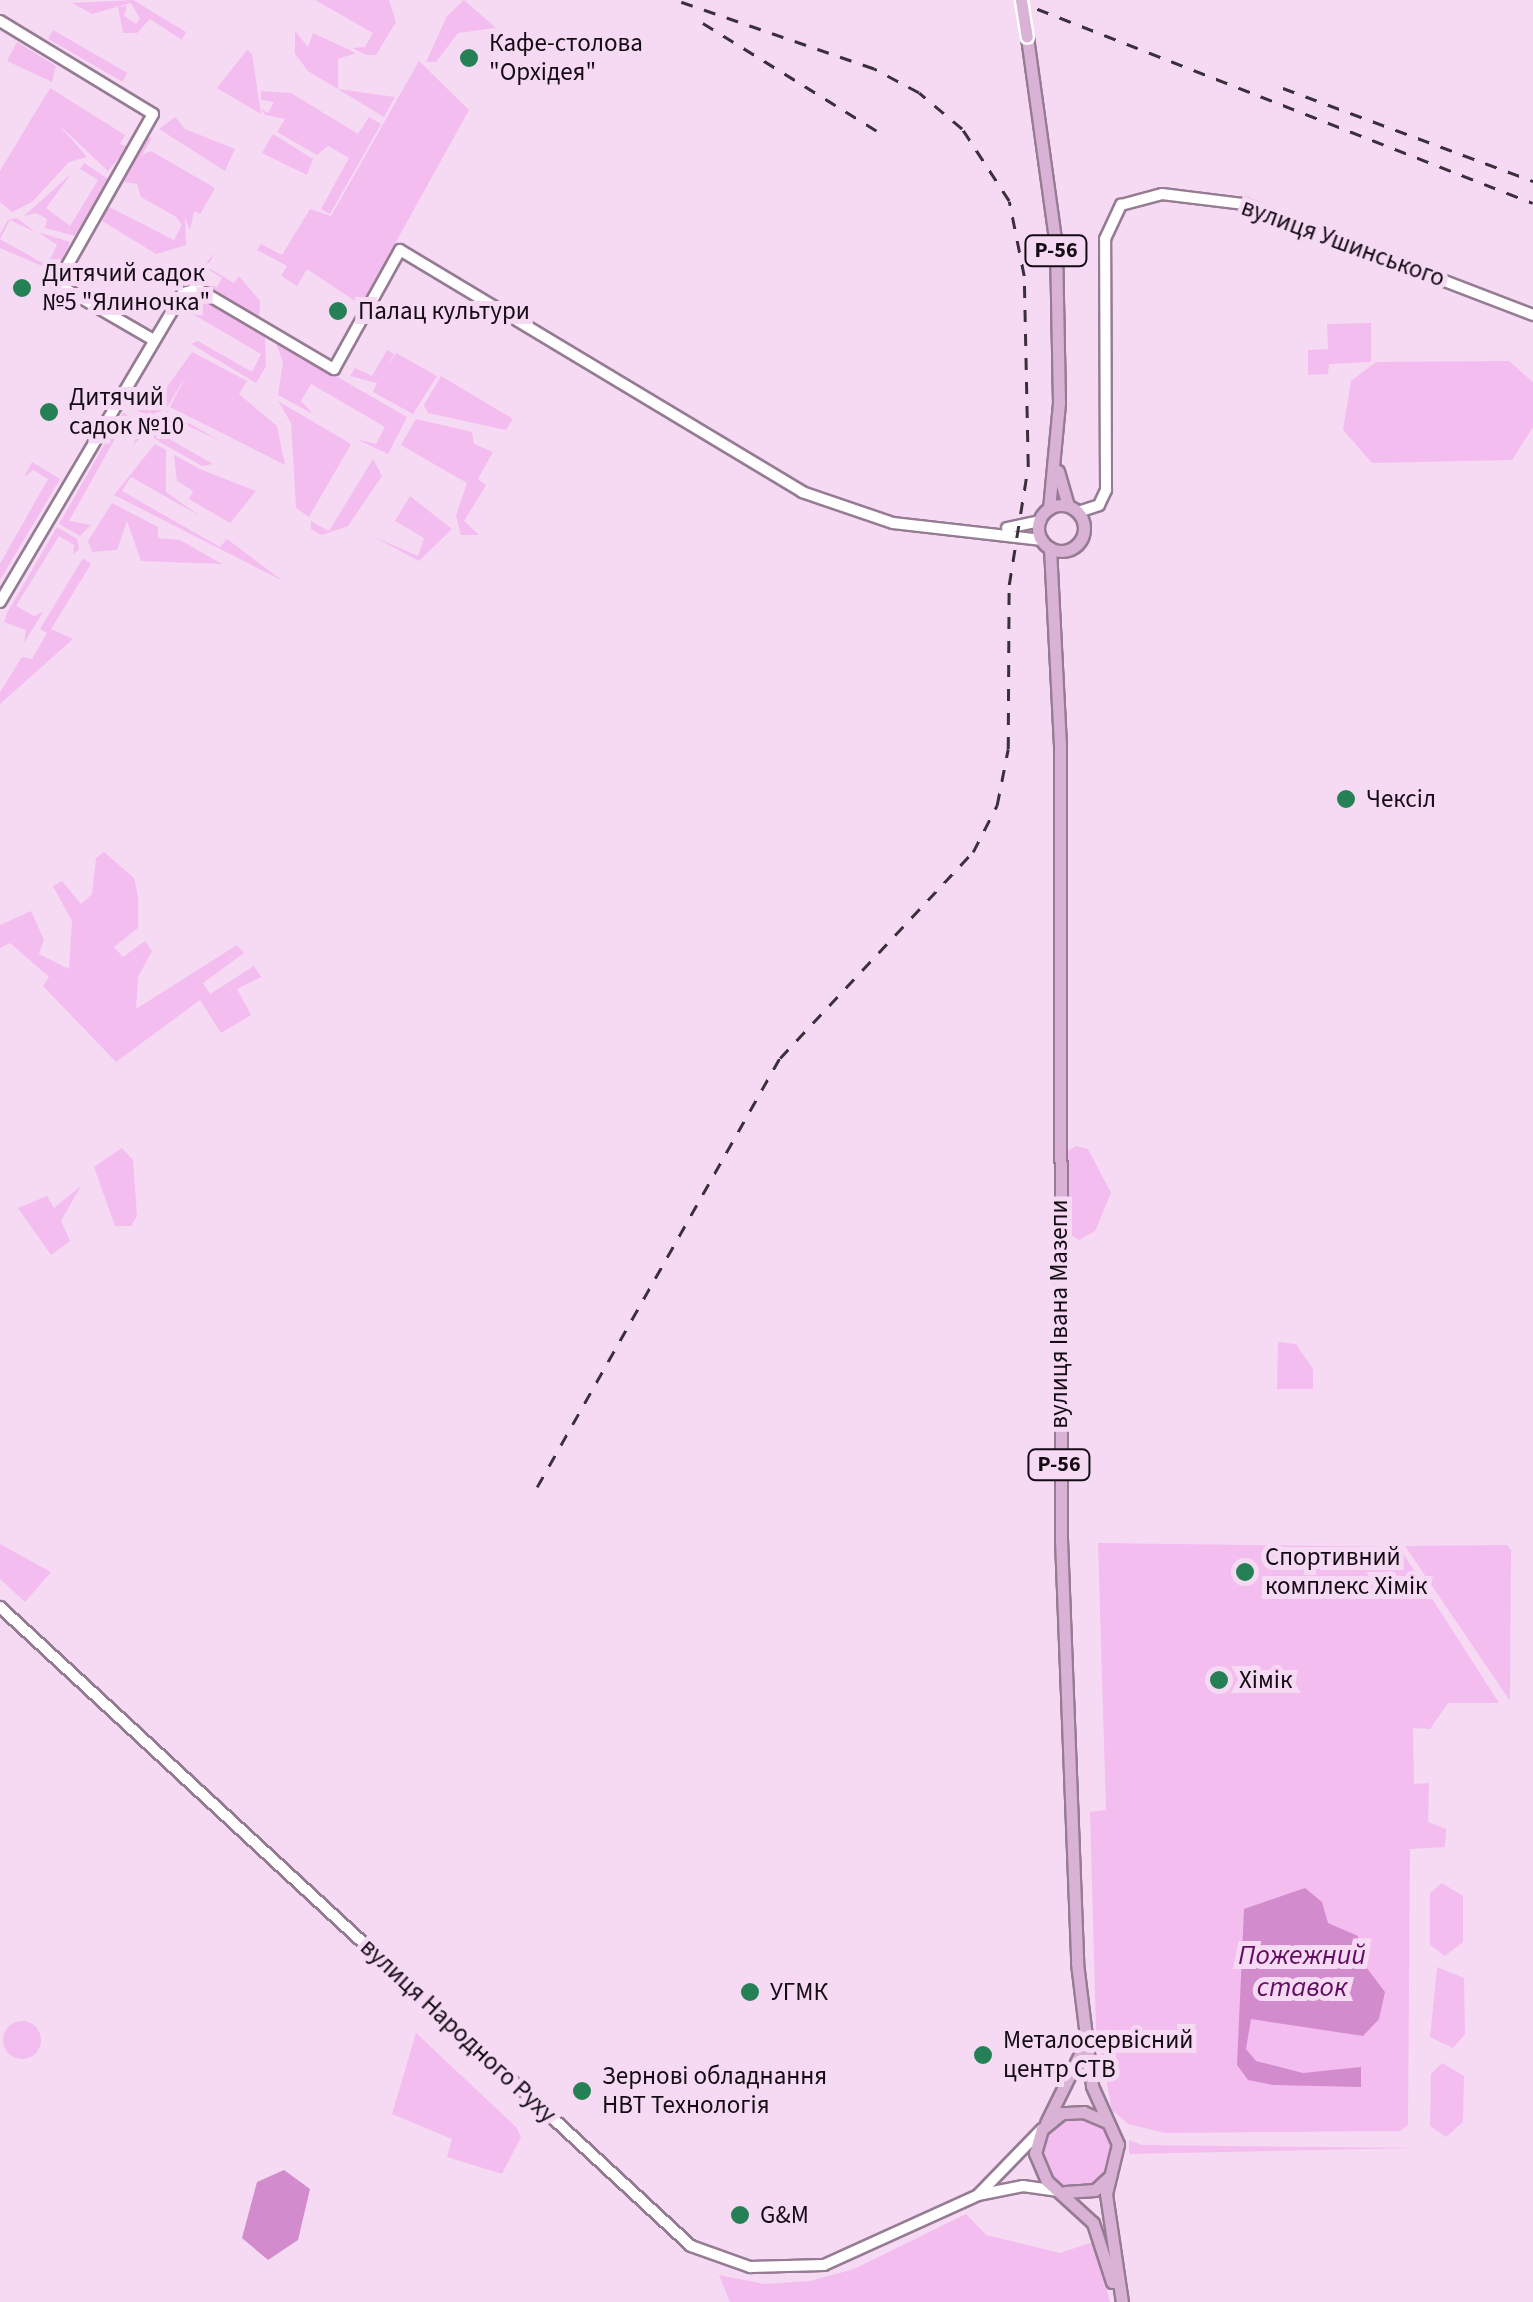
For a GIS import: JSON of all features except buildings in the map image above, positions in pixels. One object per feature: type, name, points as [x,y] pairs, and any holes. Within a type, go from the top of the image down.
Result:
[{"type":"main road","name":"Р-56","points":[[1021,0],[1056,246],[1056,467],[1049,509],[1040,521]]},
{"type":"main road","name":"Р-56","points":[[1056,467],[1073,509]]},
{"type":"main road","points":[[1049,509],[1073,509]]},
{"type":"main road","name":"вулиця Івана Мазепи","points":[[1073,509],[1082,536],[1067,550],[1058,583],[1060,1539],[1084,2046],[1107,2122]]},
{"type":"main road","name":"вулиця Івана Мазепи","points":[[1040,521],[1058,583]]},
{"type":"main road","points":[[1046,544],[1067,550]]},
{"type":"main road","name":"вулиця Івана Мазепи","points":[[1042,2129],[1084,2046]]},
{"type":"main road","points":[[1042,2129],[1068,2111],[1107,2122]]},
{"type":"main road","name":"Р-56","points":[[1107,2122],[1118,2144],[1106,2211],[1120,2302]]},
{"type":"main road","name":"Р-56","points":[[1042,2129],[1036,2162],[1092,2223],[1120,2302]]},
{"type":"main road","points":[[1063,2192],[1095,2190],[1113,2173]]},
{"type":"street","points":[[0,21],[152,114],[57,284],[152,340]]},
{"type":"street","name":"вулиця Ушинського","points":[[1073,509],[1099,505],[1106,490],[1104,239],[1116,208],[1138,198],[1190,195],[1244,204],[1533,315]]},
{"type":"street","points":[[0,602],[152,340],[190,288],[334,369],[400,250],[802,492],[892,523],[1001,529],[1040,521]]},
{"type":"street","points":[[1001,529],[1046,544]]},
{"type":"street","name":"вулиця Народного Руху","points":[[0,1608],[691,2246],[750,2267],[824,2265],[978,2195],[1016,2187],[1063,2192]]},
{"type":"street","name":"вулиця Народного Руху","points":[[978,2195],[1042,2129]]},
{"type":"shaded area","points":[[133,0],[186,32],[182,40],[150,19],[137,33],[123,33],[118,7],[127,6],[124,16],[136,24],[140,19],[131,3],[92,14],[72,3]]},
{"type":"shaded area","points":[[315,0],[389,0],[396,22],[376,55],[366,55],[353,48],[365,47],[373,33]]},
{"type":"shaded area","points":[[464,0],[496,28],[458,33],[436,62],[426,62],[447,16]]},
{"type":"shaded area","points":[[53,30],[127,73],[122,82],[48,39]]},
{"type":"shaded area","points":[[295,31],[308,47],[313,33],[356,53],[338,59],[338,89],[395,97],[384,117],[308,71],[295,54]]},
{"type":"shaded area","points":[[17,42],[56,66],[52,82],[7,61]]},
{"type":"shaded area","points":[[247,50],[252,54],[261,114],[217,88]]},
{"type":"shaded area","points":[[419,61],[469,110],[361,305],[307,269],[297,286],[281,276],[287,266],[257,250],[261,244],[282,255],[310,209],[331,216]]},
{"type":"shaded area","points":[[50,88],[125,135],[120,144],[128,147],[108,171],[59,125],[87,157],[69,162],[32,202],[12,212],[0,202],[0,171]]},
{"type":"shaded area","points":[[261,91],[291,93],[358,134],[369,117],[381,124],[330,214],[321,209],[349,158],[328,146],[317,155],[277,132],[285,119],[265,115],[261,109],[268,113],[274,102],[261,100]]},
{"type":"shaded area","points":[[175,117],[185,129],[235,149],[225,171],[159,129]]},
{"type":"shaded area","points":[[273,134],[313,159],[307,175],[262,153]]},
{"type":"shaded area","points":[[146,135],[152,138],[142,155],[151,151],[215,188],[200,214],[194,211],[190,230],[185,218],[186,245],[156,254],[99,219]],"holes":[[[124,182],[137,184],[141,197],[176,217],[182,225],[174,240],[109,207]]]},
{"type":"shaded area","points":[[84,163],[108,179],[75,236],[45,228],[47,219],[36,213],[24,216],[71,174],[46,208],[70,226],[98,180],[80,169]]},
{"type":"shaded area","points":[[17,218],[35,232],[10,220],[0,239],[8,220]]},
{"type":"shaded area","points":[[38,232],[70,242],[56,272],[0,248],[0,239],[48,264],[57,245]]},
{"type":"shaded area","points":[[215,253],[207,267],[234,283],[239,276],[260,301],[259,319],[194,280],[217,287],[222,278],[203,266]]},
{"type":"shaded area","points":[[198,297],[265,334],[266,366],[256,383],[191,344],[198,341],[252,372],[261,354],[189,312]]},
{"type":"shaded area","points":[[1371,323],[1371,362],[1329,364],[1328,374],[1308,375],[1308,350],[1328,349],[1327,324]]},
{"type":"shaded area","points":[[275,341],[407,417],[388,454],[356,439],[376,444],[385,427],[311,384],[301,401],[313,414],[278,395],[283,362]]},
{"type":"shaded area","points":[[387,350],[394,354],[386,368],[396,353],[437,376],[413,414],[373,392],[377,383],[350,376],[355,368],[372,376]]},
{"type":"shaded area","points":[[192,352],[247,381],[239,394],[277,426],[285,465],[170,407],[187,374],[166,409],[148,416],[131,407],[132,401],[150,411]]},
{"type":"shaded area","points":[[1509,361],[1533,382],[1533,427],[1512,460],[1372,463],[1343,430],[1351,381],[1376,362]]},
{"type":"shaded area","points":[[441,376],[513,419],[506,430],[428,413],[424,405]]},
{"type":"shaded area","points":[[278,401],[351,444],[309,517],[296,508],[291,423]]},
{"type":"shaded area","points":[[167,411],[221,441],[166,416],[157,432],[213,464],[202,466],[148,435]]},
{"type":"shaded area","points":[[123,412],[147,431],[133,445],[141,427],[126,419],[69,521],[91,525],[80,536],[59,524]]},
{"type":"shaded area","points":[[416,419],[472,432],[474,444],[493,452],[478,479],[486,485],[464,521],[479,535],[461,535],[456,515],[467,483],[401,445]]},
{"type":"shaded area","points":[[155,444],[166,450],[166,492],[200,516],[131,477],[122,491],[220,547],[227,539],[283,581],[114,495]]},
{"type":"shaded area","points":[[174,455],[256,491],[230,523],[189,499],[193,491],[177,481]]},
{"type":"shaded area","points":[[373,459],[382,476],[348,526],[322,535],[311,529],[311,521],[329,531]]},
{"type":"shaded area","points":[[32,462],[60,479],[0,580],[0,564],[48,479],[33,470],[24,477]]},
{"type":"shaded area","points":[[410,496],[452,529],[419,561],[372,536],[418,556],[424,538],[395,521]]},
{"type":"shaded area","points":[[112,503],[158,527],[158,538],[180,540],[222,564],[141,561],[127,521],[117,550],[92,552],[88,541]]},
{"type":"shaded area","points":[[57,527],[77,539],[79,549],[73,555],[74,545],[59,536],[16,606],[34,616],[43,612],[24,643],[26,630],[4,622]]},
{"type":"shaded area","points":[[83,558],[91,564],[51,629],[73,639],[0,704],[0,692],[22,657],[32,659],[47,633],[40,629]]},
{"type":"shaded area","points":[[104,852],[134,878],[138,896],[138,928],[114,947],[123,957],[145,941],[152,951],[138,977],[136,1009],[237,945],[244,953],[203,983],[210,994],[254,966],[261,977],[237,989],[251,1015],[221,1033],[200,1000],[116,1062],[43,986],[49,977],[10,943],[0,948],[0,925],[31,911],[44,940],[39,954],[69,969],[72,921],[53,886],[62,881],[81,904],[92,894],[96,858]]},
{"type":"shaded area","points":[[1076,1146],[1088,1149],[1111,1193],[1095,1231],[1079,1240],[1067,1233],[1067,1151]]},
{"type":"shaded area","points":[[122,1148],[133,1160],[137,1216],[131,1226],[115,1226],[94,1167]]},
{"type":"shaded area","points":[[81,1186],[61,1221],[70,1241],[51,1255],[18,1208],[47,1196],[54,1208]]},
{"type":"shaded area","points":[[1278,1342],[1296,1344],[1313,1369],[1313,1389],[1277,1389]]},
{"type":"shaded area","points":[[1098,1543],[1399,1547],[1499,1703],[1448,1703],[1430,1729],[1413,1728],[1414,1784],[1429,1783],[1428,1822],[1446,1829],[1445,1847],[1410,1849],[1408,2125],[1400,2131],[1165,2133],[1128,2124],[1112,2110],[1096,2028],[1090,1812],[1106,1810]]},
{"type":"shaded area","points":[[0,1544],[51,1572],[25,1602],[0,1579]]},
{"type":"shaded area","points":[[1507,1545],[1511,1550],[1510,1701],[1405,1546]]},
{"type":"shaded area","points":[[1442,1883],[1463,1896],[1463,1942],[1445,1956],[1430,1945],[1430,1893]]},
{"type":"shaded area","points":[[1437,1967],[1464,1978],[1465,2034],[1453,2048],[1430,2037]]},
{"type":"shaded area","points":[[22,2021],[35,2027],[41,2040],[35,2053],[22,2059],[9,2053],[3,2040],[9,2027]]},
{"type":"shaded area","points":[[416,2033],[516,2127],[521,2137],[502,2174],[447,2157],[452,2139],[392,2114]]},
{"type":"shaded area","points":[[1442,2063],[1464,2076],[1463,2122],[1446,2137],[1430,2126],[1431,2074]]},
{"type":"shaded area","points":[[1077,2116],[1102,2127],[1113,2152],[1102,2177],[1077,2188],[1052,2177],[1041,2152],[1052,2127]]},
{"type":"shaded area","points":[[1129,2140],[1142,2145],[1417,2148],[1129,2154]]},
{"type":"shaded area","points":[[966,2214],[986,2235],[1060,2253],[1093,2242],[1110,2302],[730,2302],[719,2275],[764,2284],[810,2281],[854,2269]]},
{"type":"water","name":"Пожежний ставок","points":[[1305,1888],[1322,1902],[1328,1923],[1358,1936],[1357,1955],[1385,1992],[1379,2019],[1363,2036],[1251,2019],[1246,2049],[1256,2061],[1303,2073],[1361,2067],[1361,2087],[1273,2085],[1248,2080],[1237,2065],[1244,1909]]},
{"type":"water","points":[[284,2170],[310,2189],[298,2240],[268,2260],[242,2238],[257,2182]]},
{"type":"railway","points":[[537,1487],[780,1058],[973,852],[997,805],[1008,749],[1009,585],[1028,466],[1024,276],[1009,201],[962,129],[919,93],[874,69],[675,0]]},
{"type":"railway","points":[[1015,0],[1533,203]]},
{"type":"railway","points":[[703,23],[877,131]]},
{"type":"railway","points":[[1283,88],[1533,181]]},
{"type":"place","name":"Кафе-столова \"Орхідея\"","points":[[469,58]]},
{"type":"place","name":"Дитячий садок №5 \"Ялиночка\"","points":[[22,288]]},
{"type":"place","name":"Палац культури","points":[[338,311]]},
{"type":"place","name":"Дитячий садок №10","points":[[49,412]]},
{"type":"place","name":"Чексіл","points":[[1346,799]]},
{"type":"place","name":"Спортивний комплекс Хімік","points":[[1245,1572]]},
{"type":"place","name":"Хімік","points":[[1219,1680]]},
{"type":"place","name":"УГМК","points":[[750,1992]]},
{"type":"place","name":"Металосервісний центр СТВ","points":[[983,2055]]},
{"type":"place","name":"Зернові обладнання НВТ Технологія","points":[[582,2091]]},
{"type":"place","name":"G&M","points":[[740,2215]]}]
